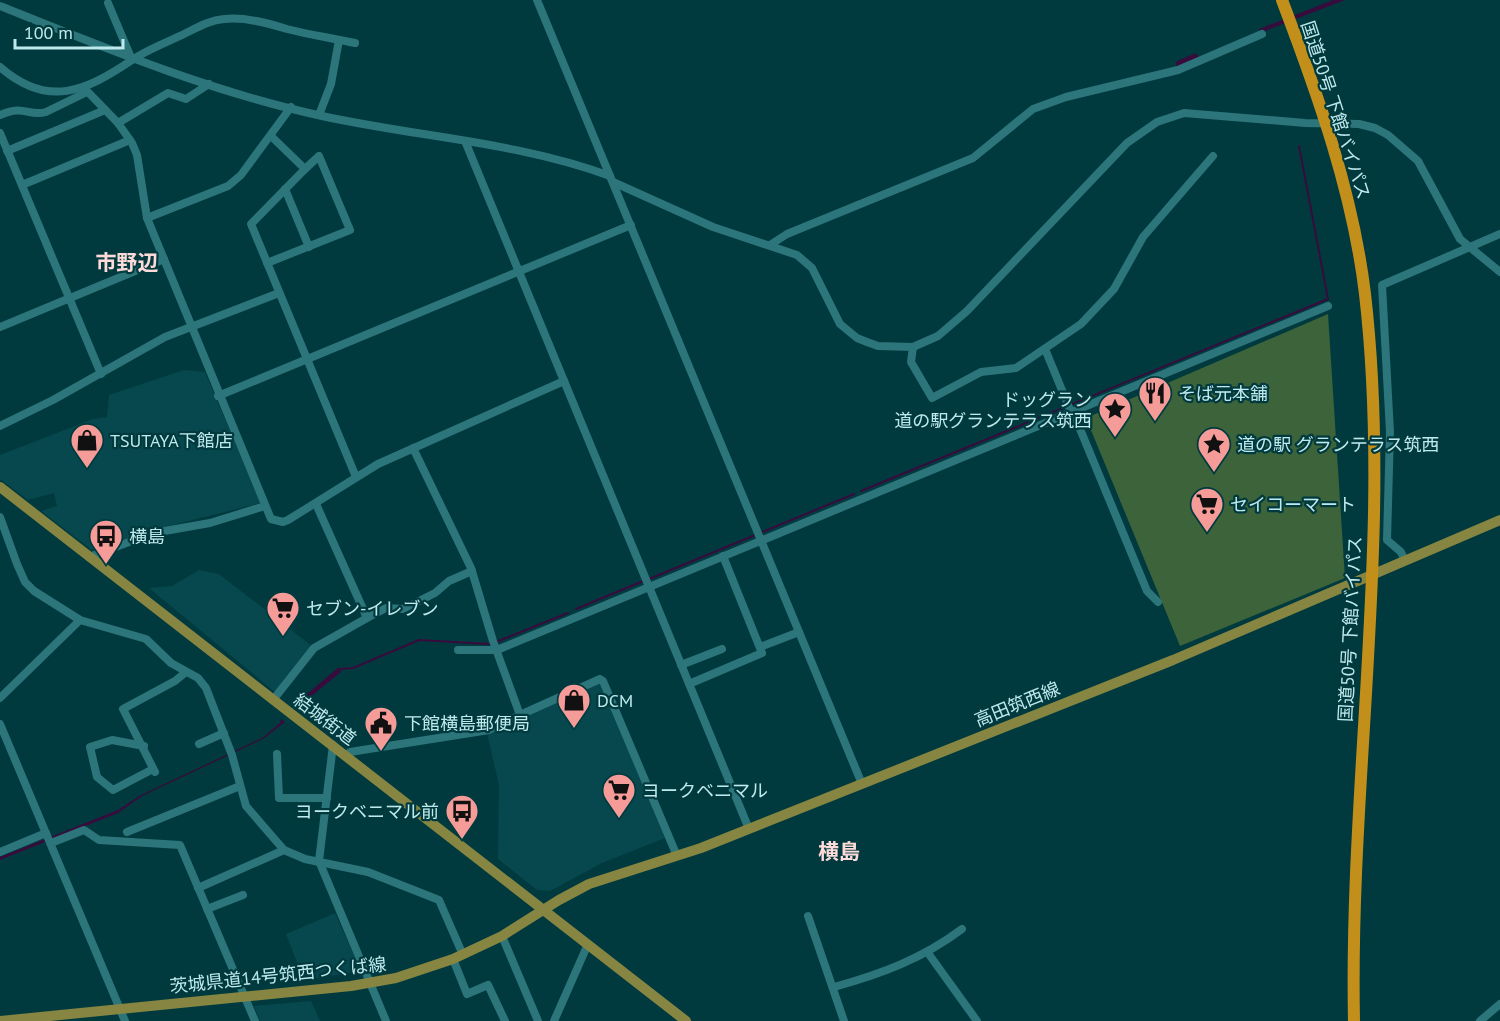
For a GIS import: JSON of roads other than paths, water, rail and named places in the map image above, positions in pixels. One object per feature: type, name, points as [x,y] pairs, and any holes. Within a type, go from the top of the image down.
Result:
[{"type":"highway","name":"国道50号 下館バイパス","points":[[1282,0],[1326,124],[1348,204],[1365,292],[1374,419],[1371,576],[1354,930],[1354,1021]]},
{"type":"main road","name":"結城街道","points":[[0,487],[686,1021]]},
{"type":"main road","name":"高田筑西線","points":[[544,909],[589,885],[749,829],[1173,660],[1500,520]]},
{"type":"main road","name":"茨城県道14号筑西つくば線","points":[[0,1021],[370,984],[414,973],[458,957],[502,936],[544,909]]},
{"type":"street","points":[[537,0],[862,784]]},
{"type":"street","points":[[108,3],[132,60]]},
{"type":"street","points":[[0,6],[132,60],[319,116],[556,158],[612,179],[713,227],[789,251],[806,262],[816,275],[835,318],[857,338],[878,346],[913,347],[938,336],[967,311],[1127,143],[1157,122],[1174,115],[1195,112],[1326,124],[1359,124],[1375,128],[1406,150],[1424,169],[1450,225],[1469,247],[1500,272]]},
{"type":"street","points":[[0,115],[17,109],[40,114],[46,112],[86,90],[132,60],[207,23],[225,19],[255,21],[355,43]]},
{"type":"street","points":[[770,245],[787,234],[973,158],[1033,109],[1066,97],[1178,70],[1262,34]]},
{"type":"street","points":[[319,116],[331,84],[339,39]]},
{"type":"street","points":[[0,67],[19,82],[33,88],[54,93],[86,90]]},
{"type":"street","points":[[118,123],[168,93],[186,99],[209,84]]},
{"type":"street","points":[[86,90],[118,123],[137,155],[147,218],[271,519],[283,522],[316,504],[356,477],[413,448],[564,381]]},
{"type":"street","points":[[147,218],[228,186],[241,175],[272,137],[291,107]]},
{"type":"street","points":[[7,151],[105,110]]},
{"type":"street","points":[[0,133],[101,374]]},
{"type":"street","points":[[272,137],[305,169]]},
{"type":"street","points":[[22,185],[130,140]]},
{"type":"street","points":[[465,141],[749,829]]},
{"type":"street","points":[[267,263],[350,230],[319,156],[251,225],[356,477]]},
{"type":"street","points":[[913,347],[911,362],[932,399],[981,372],[1016,368],[1069,334],[1098,308],[1118,283],[1143,237],[1213,156]]},
{"type":"street","points":[[285,189],[309,247]]},
{"type":"street","points":[[219,396],[631,225]]},
{"type":"street","points":[[1406,561],[1401,552],[1388,540],[1390,432],[1382,285],[1500,234]]},
{"type":"street","points":[[0,327],[164,259]]},
{"type":"street","points":[[0,426],[101,374],[165,337],[279,293]]},
{"type":"street","points":[[458,650],[495,646],[648,586],[723,556],[759,536],[1328,306]]},
{"type":"street","points":[[1045,349],[1147,591],[1158,602]]},
{"type":"street","points":[[413,448],[472,571],[495,646],[520,715]]},
{"type":"street","points":[[316,504],[367,618]]},
{"type":"street","points":[[89,557],[153,533],[210,523],[265,506]]},
{"type":"street","points":[[0,517],[25,582],[34,591],[80,620],[146,639],[171,663],[198,678],[206,688],[224,733],[246,806],[284,850],[291,855],[368,872],[439,900],[458,957],[467,994],[488,985],[505,1021]]},
{"type":"street","points":[[689,684],[760,654],[760,647],[723,556]]},
{"type":"street","points":[[273,700],[314,648],[386,608],[403,609],[435,593],[449,581],[472,571]]},
{"type":"street","points":[[0,698],[80,620]]},
{"type":"street","points":[[760,647],[799,632]]},
{"type":"street","points":[[681,665],[722,649]]},
{"type":"street","points":[[144,746],[112,740],[90,747],[97,777],[113,790],[154,770],[144,746],[123,709],[175,681],[186,672]]},
{"type":"street","points":[[347,756],[350,752],[395,743],[489,730],[600,679],[603,681],[677,856]]},
{"type":"street","points":[[0,724],[125,1021]]},
{"type":"street","points":[[199,744],[224,733]]},
{"type":"street","points":[[333,745],[319,861],[386,1021]]},
{"type":"street","points":[[277,754],[279,798],[327,798]]},
{"type":"street","points":[[127,832],[240,786]]},
{"type":"street","points":[[0,852],[84,830],[99,840],[180,845],[255,1021]]},
{"type":"street","points":[[198,888],[284,850]]},
{"type":"street","points":[[207,909],[243,895]]},
{"type":"street","points":[[808,916],[844,1021]]},
{"type":"street","points":[[834,987],[877,975],[928,953],[962,929]]},
{"type":"street","points":[[502,936],[538,1021]]},
{"type":"street","points":[[554,1021],[588,944]]},
{"type":"street","points":[[928,953],[977,1021]]},
{"type":"street","points":[[1480,1021],[1500,1004]]},
{"type":"waterway","points":[[1180,64],[1195,58]]},
{"type":"waterway","points":[[861,491],[1328,299],[1299,146]]},
{"type":"waterway","points":[[649,579],[854,494]]},
{"type":"waterway","points":[[576,609],[643,581]]},
{"type":"waterway","points":[[496,642],[568,613]]},
{"type":"waterway","points":[[340,669],[353,668],[419,640],[490,644]]},
{"type":"place","name":"そば元本舗","points":[[1155,422]]},
{"type":"place","name":"ドッグラン 道の駅グランテラス筑西","points":[[1115,438]]},
{"type":"place","name":"TSUTAYA下館店","points":[[87,469]]},
{"type":"place","name":"道の駅 グランテラス筑西","points":[[1214,473]]},
{"type":"place","name":"セイコーマート","points":[[1207,533]]},
{"type":"place","name":"横島","points":[[106,565]]},
{"type":"place","name":"セブン-イレブン","points":[[283,637]]},
{"type":"place","name":"DCM","points":[[574,729]]},
{"type":"place","name":"下館横島郵便局","points":[[381,752]]},
{"type":"place","name":"ヨークベニマル","points":[[619,819]]},
{"type":"place","name":"ヨークベニマル前","points":[[462,840]]},
{"type":"district","name":"市野辺","points":[[127,262]]},
{"type":"district","name":"横島","points":[[839,851]]}]
